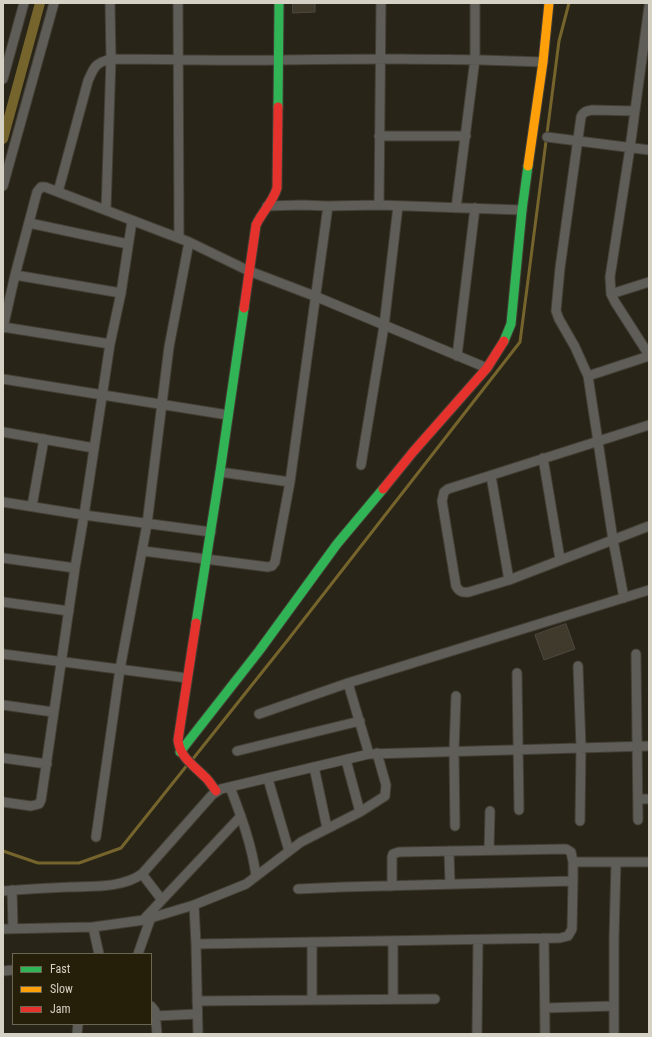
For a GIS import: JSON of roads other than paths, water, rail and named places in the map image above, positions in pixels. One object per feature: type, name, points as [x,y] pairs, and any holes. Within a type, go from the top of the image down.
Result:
[{"type":"street","points":[[3,79],[24,3]]},
{"type":"street","points":[[3,186],[54,3]]},
{"type":"street","points":[[106,210],[111,59],[110,3]]},
{"type":"street","points":[[178,3],[179,238]]},
{"type":"street","points":[[216,791],[202,774],[181,755],[178,740],[201,587],[207,559],[256,224],[258,217],[276,195],[278,188],[280,3]]},
{"type":"street","points":[[379,205],[381,3]]},
{"type":"street","points":[[456,208],[475,59],[475,3]]},
{"type":"street","points":[[181,755],[337,544],[413,452],[487,368],[507,335],[511,324],[522,210],[543,62],[549,3]]},
{"type":"street","points":[[588,376],[649,355],[611,294],[610,277],[630,148],[649,6]]},
{"type":"street","points":[[58,192],[88,81],[94,68],[100,62],[111,59],[279,60],[381,58],[475,59],[543,62]]},
{"type":"street","points":[[624,598],[613,540],[588,376],[576,347],[559,319],[556,310],[560,268],[581,117],[583,113],[587,111],[604,109],[635,111]]},
{"type":"street","points":[[379,136],[466,136]]},
{"type":"street","points":[[547,137],[649,150]]},
{"type":"street","points":[[110,344],[3,327],[7,292],[14,275],[39,189],[41,187],[45,187],[189,242],[249,271],[317,297],[487,368]]},
{"type":"street","points":[[267,206],[379,205],[522,210]]},
{"type":"street","points":[[143,550],[268,567],[272,566],[277,557],[290,482],[317,297],[328,206]]},
{"type":"street","points":[[361,465],[384,326],[398,206]]},
{"type":"street","points":[[457,356],[475,208]]},
{"type":"street","points":[[3,802],[31,806],[39,804],[41,800],[74,568],[84,515],[110,344],[121,293],[132,221]]},
{"type":"street","points":[[29,223],[128,244]]},
{"type":"street","points":[[96,837],[120,669],[147,524],[169,347],[189,242]]},
{"type":"street","points":[[14,275],[121,293]]},
{"type":"street","points":[[611,294],[649,282]]},
{"type":"street","points":[[3,379],[228,415]]},
{"type":"street","points":[[649,425],[448,489],[442,496],[456,586],[458,590],[463,593],[509,580],[560,559],[649,526]]},
{"type":"street","points":[[3,432],[94,448]]},
{"type":"street","points":[[32,506],[44,439]]},
{"type":"street","points":[[543,458],[560,559]]},
{"type":"street","points":[[220,472],[290,482]]},
{"type":"street","points":[[491,476],[509,580]]},
{"type":"street","points":[[3,502],[84,515],[211,532]]},
{"type":"street","points":[[3,558],[74,568]]},
{"type":"street","points":[[259,714],[348,684],[649,590]]},
{"type":"street","points":[[3,602],[69,611]]},
{"type":"street","points":[[3,654],[187,678]]},
{"type":"street","points":[[636,654],[638,820]]},
{"type":"street","points":[[578,666],[581,747],[580,821]]},
{"type":"street","points":[[517,673],[519,810]]},
{"type":"street","points":[[3,929],[93,927],[147,919],[194,905],[246,884],[301,842],[360,812],[386,796],[386,785],[360,721],[348,684]]},
{"type":"street","points":[[455,826],[454,751],[456,696]]},
{"type":"street","points":[[3,705],[53,712]]},
{"type":"street","points":[[237,751],[360,721]]},
{"type":"street","points":[[13,928],[7,891],[110,885],[123,883],[134,879],[142,874],[216,791],[373,753],[649,746]]},
{"type":"street","points":[[3,758],[47,764]]},
{"type":"street","points":[[346,760],[360,812]]},
{"type":"street","points":[[314,768],[327,828]]},
{"type":"street","points":[[268,779],[289,851]]},
{"type":"street","points":[[230,787],[242,816],[254,862],[256,876]]},
{"type":"street","points":[[638,799],[649,799]]},
{"type":"street","points":[[489,850],[490,811]]},
{"type":"street","points":[[138,953],[147,919],[162,900],[242,816]]},
{"type":"street","points":[[196,944],[565,938],[571,933],[573,862],[571,852],[566,849],[399,852],[392,854],[392,886]]},
{"type":"street","points":[[448,851],[450,884]]},
{"type":"street","points":[[573,862],[649,862]]},
{"type":"street","points":[[614,1034],[616,862]]},
{"type":"street","points":[[142,874],[162,900]]},
{"type":"street","points":[[298,889],[573,881]]},
{"type":"street","points":[[194,905],[198,1034]]},
{"type":"street","points":[[93,927],[99,953]]},
{"type":"street","points":[[544,938],[545,1034]]},
{"type":"street","points":[[477,1034],[478,940]]},
{"type":"street","points":[[393,1000],[394,941]]},
{"type":"street","points":[[312,942],[312,1000]]},
{"type":"street","points":[[197,1002],[435,999]]},
{"type":"street","points":[[545,1008],[614,1006]]},
{"type":"street","points":[[152,1007],[156,1016],[157,1034]]},
{"type":"street","points":[[156,1016],[197,1014]]},
{"type":"waterway","points":[[3,139],[40,3]]},
{"type":"waterway","points":[[192,760],[287,641],[520,342],[559,41],[569,3]]},
{"type":"waterway","points":[[3,851],[38,863],[79,863],[121,848],[188,764]]}]
